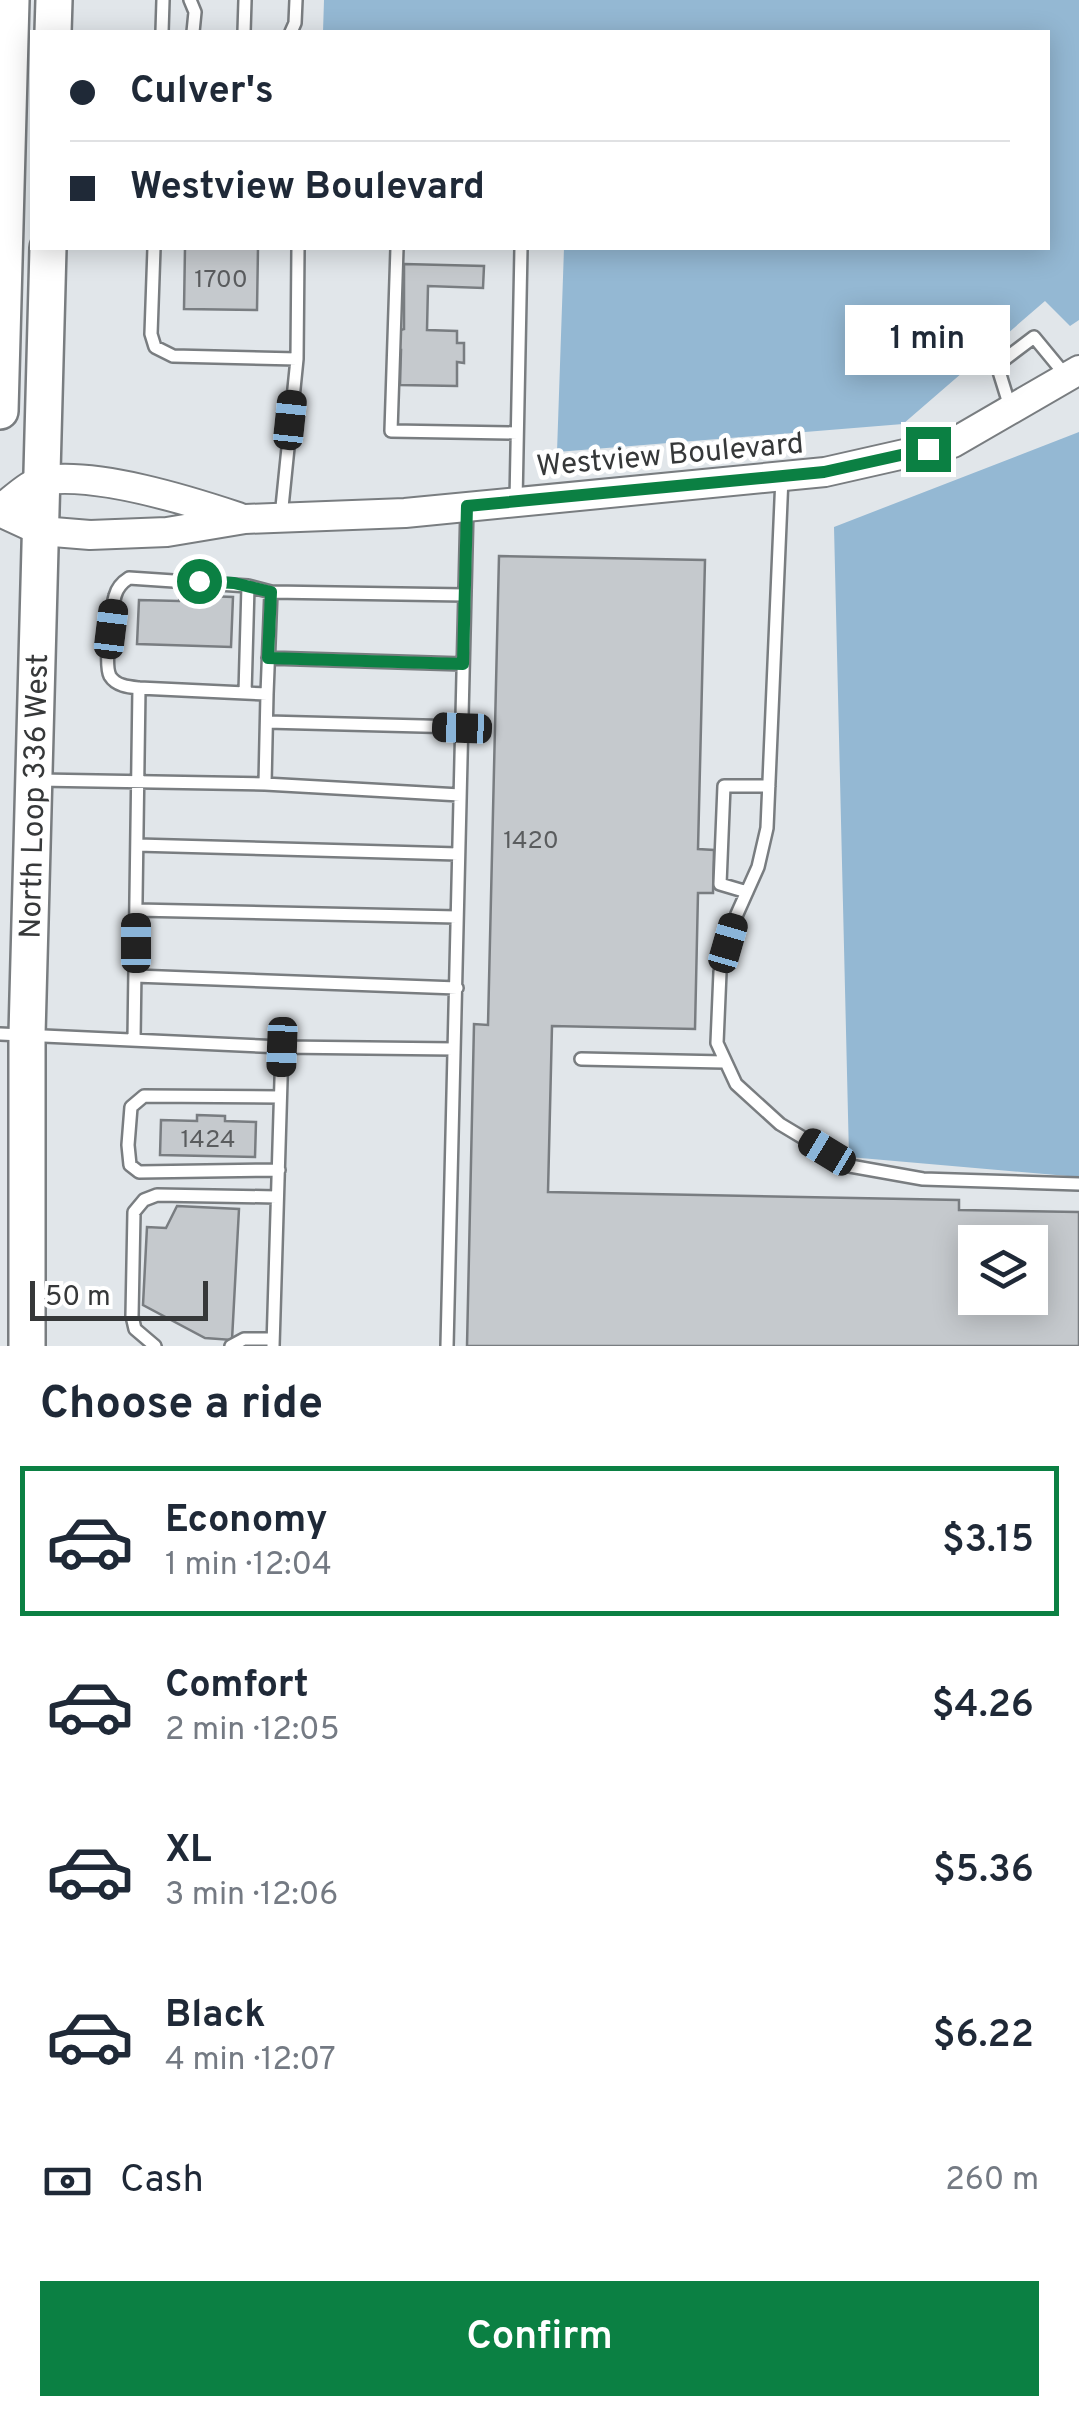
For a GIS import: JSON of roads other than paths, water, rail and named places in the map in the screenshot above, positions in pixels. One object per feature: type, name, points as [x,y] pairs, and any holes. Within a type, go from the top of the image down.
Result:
[{"type":"main road","points":[[0,411],[11,0]]},
{"type":"main road","points":[[53,30],[54,0]]},
{"type":"main road","name":"North Loop 336 West","points":[[27,1346],[14,1034],[35,780],[48,250]]},
{"type":"street","name":"Westview Boulevard","points":[[244,518],[167,494],[93,482],[42,480],[0,510],[41,531],[90,535],[167,532],[244,518],[405,513],[824,472],[953,443],[1073,374]]},
{"type":"lane","points":[[162,30],[163,0]]},
{"type":"lane","points":[[190,0],[195,12],[193,30]]},
{"type":"lane","points":[[244,30],[245,0]]},
{"type":"lane","points":[[292,30],[296,0]]},
{"type":"lane","points":[[154,250],[151,334],[155,347],[173,356],[297,359]]},
{"type":"lane","points":[[281,517],[297,359],[298,250]]},
{"type":"lane","points":[[397,250],[391,430],[517,433]]},
{"type":"lane","points":[[516,501],[520,250]]},
{"type":"lane","points":[[1011,410],[997,365],[1034,337],[1073,374]]},
{"type":"lane","points":[[782,476],[767,828],[758,867],[720,972],[718,1043],[724,1062],[736,1084],[780,1124],[850,1166],[923,1179],[1079,1184]]},
{"type":"lane","points":[[447,1346],[467,506]]},
{"type":"lane","points":[[267,694],[138,688],[117,683],[109,675],[107,662],[120,584],[129,578],[248,586],[271,592],[465,595]]},
{"type":"lane","points":[[245,693],[248,586]]},
{"type":"lane","points":[[265,784],[271,592]]},
{"type":"lane","points":[[268,658],[463,664]]},
{"type":"lane","points":[[134,1039],[138,688]]},
{"type":"lane","points":[[266,722],[462,728]]},
{"type":"lane","points":[[35,780],[265,784],[460,795]]},
{"type":"lane","points":[[747,892],[720,884],[724,786],[769,786]]},
{"type":"lane","points":[[137,845],[458,854]]},
{"type":"lane","points":[[136,910],[457,917]]},
{"type":"lane","points":[[135,976],[457,988]]},
{"type":"lane","points":[[14,1034],[282,1047],[454,1049]]},
{"type":"lane","points":[[232,1346],[254,1338],[273,1342],[282,1047]]},
{"type":"lane","points":[[581,1060],[724,1062]]},
{"type":"lane","points":[[278,1170],[139,1172],[130,1166],[128,1144],[130,1107],[144,1096],[280,1097]]},
{"type":"lane","points":[[155,1346],[136,1329],[132,1316],[134,1212],[144,1200],[156,1195],[277,1197]]}]
